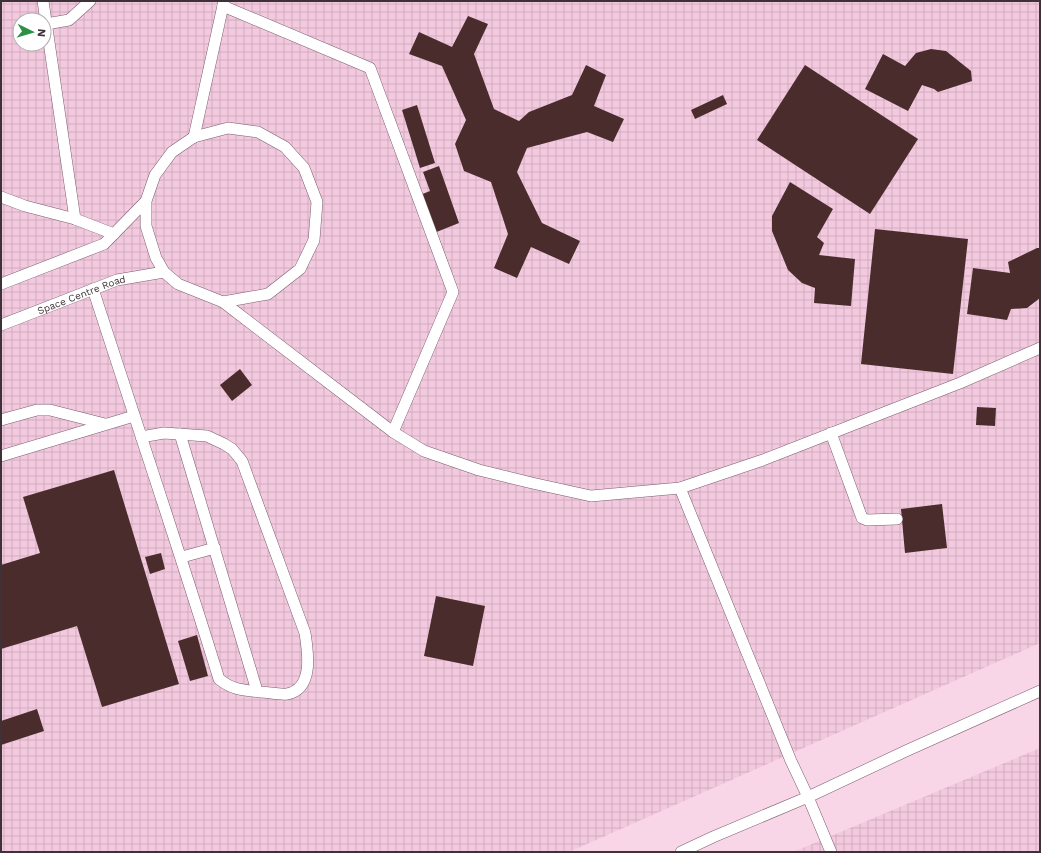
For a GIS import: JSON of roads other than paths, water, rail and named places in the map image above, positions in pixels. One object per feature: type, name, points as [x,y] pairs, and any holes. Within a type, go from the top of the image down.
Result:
[{"type":"lane","points":[[43,1],[44,12]]},
{"type":"lane","points":[[52,23],[69,20],[90,1]]},
{"type":"lane","points":[[194,137],[224,4],[370,68],[453,292],[393,432]]},
{"type":"lane","points":[[50,52],[76,219]]},
{"type":"lane","points":[[223,302],[268,294],[300,269],[314,240],[317,202],[304,168],[285,147],[258,132],[228,128],[194,137],[172,152],[155,175],[146,201],[146,226],[156,258],[164,272],[178,284],[223,302],[393,432],[424,452],[479,470],[591,496],[680,488],[762,460],[960,383],[1040,348]]},
{"type":"lane","points":[[1,197],[25,206],[76,219],[114,234]]},
{"type":"lane","points":[[1,284],[104,244],[146,201]]},
{"type":"lane","name":"Space Centre Road","points":[[1,325],[117,280],[164,272]]},
{"type":"lane","points":[[92,289],[141,437],[182,558],[220,679],[227,686],[240,690],[286,694],[295,692],[302,685],[308,669],[309,656],[305,633],[242,462],[232,449],[207,436],[164,433],[141,437]]},
{"type":"lane","points":[[1,420],[37,410],[50,410],[105,424]]},
{"type":"lane","points":[[1,456],[134,416]]},
{"type":"lane","points":[[831,433],[862,518],[867,520],[896,519]]},
{"type":"lane","points":[[180,434],[257,692]]},
{"type":"lane","points":[[680,488],[791,761],[831,852]]},
{"type":"lane","points":[[182,558],[215,548]]},
{"type":"lane","points":[[681,852],[808,797],[1040,691]]}]
